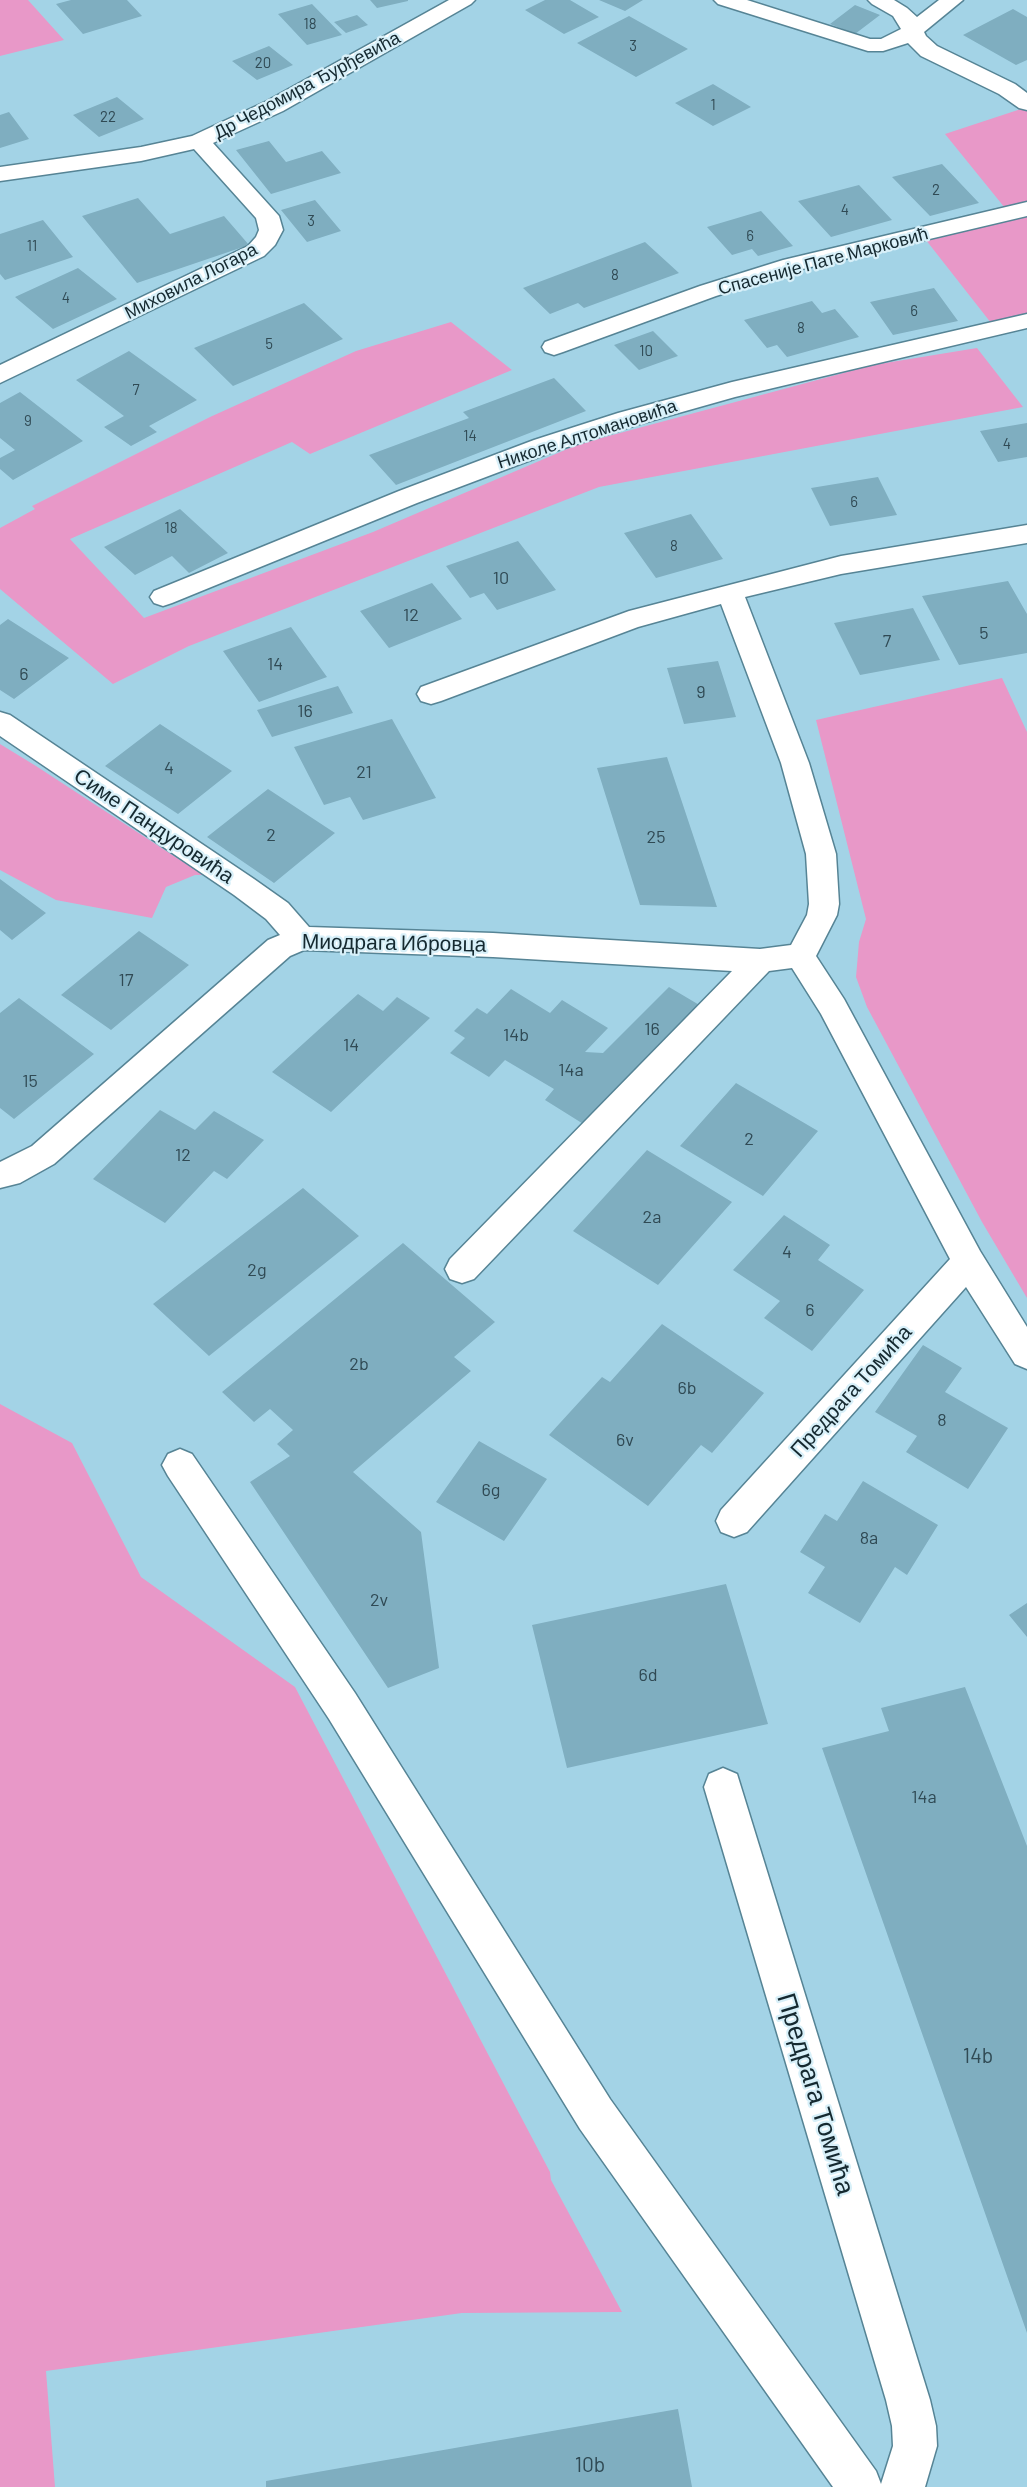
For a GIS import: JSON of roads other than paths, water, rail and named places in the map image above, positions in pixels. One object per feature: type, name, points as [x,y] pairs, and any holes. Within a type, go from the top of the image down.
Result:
[{"type":"street","name":"Др Чедомира Ђурђевића","points":[[0,174],[141,154],[200,141],[267,110],[464,0]]},
{"type":"street","points":[[725,0],[833,36],[868,45],[894,42],[913,32],[952,0]]},
{"type":"street","points":[[879,0],[900,12],[908,20],[920,44],[929,51],[1007,89],[1027,104]]},
{"type":"street","name":"Миховила Логара","points":[[0,375],[256,251],[267,240],[271,230],[267,216],[200,141]]},
{"type":"street","name":"Спасеније Пате Марковић","points":[[554,347],[708,291],[791,266],[1027,209]]},
{"type":"street","name":"Николе Алтомановића","points":[[163,597],[408,497],[543,446],[616,422],[743,387],[1027,321]]},
{"type":"street","points":[[431,694],[629,620],[730,592],[841,565],[1027,534]]},
{"type":"street","points":[[730,592],[795,763],[822,854],[824,904],[822,915],[810,942],[800,955],[833,1007],[968,1261],[1027,1354]]},
{"type":"street","name":"Симе Пандуровића","points":[[0,722],[261,899],[277,911],[301,938]]},
{"type":"street","name":"Миодрага Ибровца","points":[[0,1175],[9,1173],[43,1155],[279,948],[301,938],[493,945],[760,961],[800,955]]},
{"type":"street","points":[[462,1269],[760,961]]},
{"type":"street","name":"Предрага Томића","points":[[734,1521],[968,1261]]},
{"type":"street","points":[[180,1465],[342,1706],[595,2114],[860,2487]]},
{"type":"street","name":"Предрага Томића","points":[[723,1787],[908,2400],[914,2426],[915,2446],[903,2487]]}]
